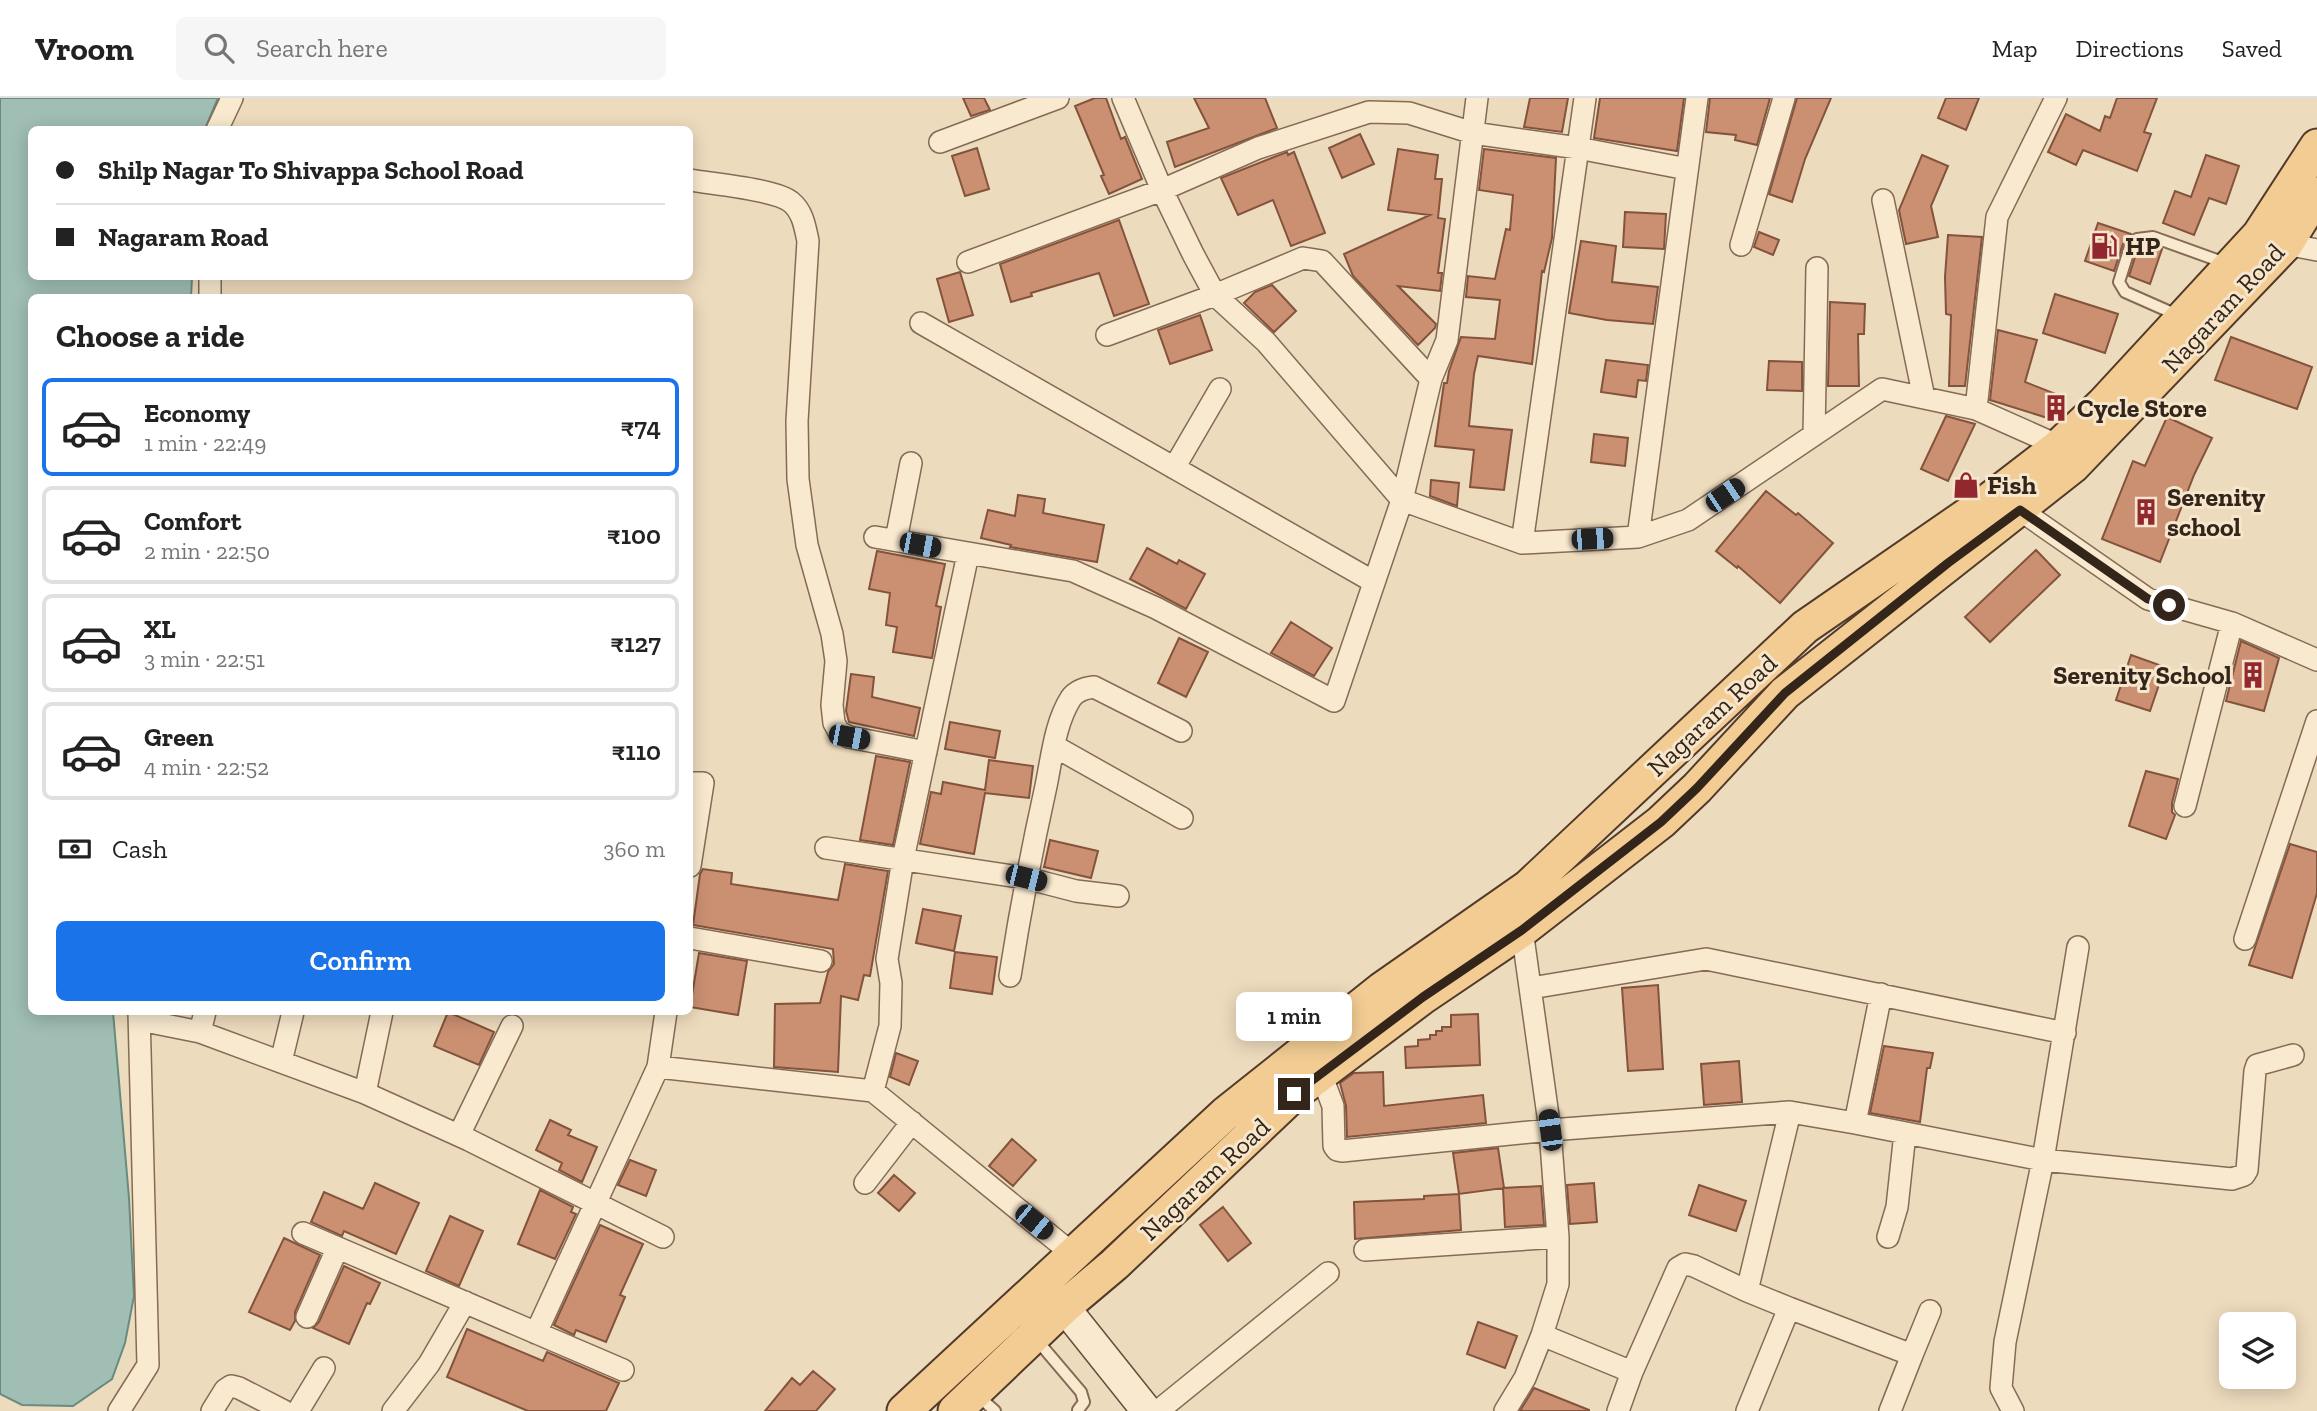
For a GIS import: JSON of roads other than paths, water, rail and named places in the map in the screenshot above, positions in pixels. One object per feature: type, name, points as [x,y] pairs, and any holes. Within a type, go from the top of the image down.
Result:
[{"type":"main road","name":"Nagaram Road","points":[[975,1405],[1064,1307],[1115,1264],[1294,1094],[1423,997],[1522,930],[1661,822],[1697,788],[1785,693],[1940,552],[1989,500],[2059,446],[2103,404],[2259,235],[2317,146]]},
{"type":"main road","name":"Nagaram Road","points":[[904,1411],[1225,1114],[1382,989],[1528,887],[1805,627],[2020,510],[2073,466],[2301,247],[2317,194]]},
{"type":"street","points":[[219,126],[232,98]]},
{"type":"street","points":[[940,142],[1058,98]]},
{"type":"street","points":[[1123,98],[1162,190],[1215,295],[1266,342],[1402,500],[1522,543],[1638,537],[1688,520],[1882,389],[1976,409],[2059,446]]},
{"type":"street","points":[[911,463],[886,538],[1073,571],[1156,608],[1334,701],[1402,500],[1431,379],[1447,340],[1477,98]]},
{"type":"street","points":[[1522,543],[1585,98]]},
{"type":"street","points":[[1638,537],[1697,98]]},
{"type":"street","points":[[1741,245],[1784,98]]},
{"type":"street","points":[[1976,409],[1997,218],[2056,98]]},
{"type":"street","points":[[968,262],[1162,190],[1258,148],[1369,112],[1409,113],[1472,133],[1578,148],[1687,169]]},
{"type":"street","points":[[693,180],[774,194],[790,201],[805,223],[807,254],[797,421],[798,479],[807,545],[832,634],[836,661],[832,705],[834,723],[839,732],[849,737],[926,752]]},
{"type":"street","points":[[1883,200],[1924,398]]},
{"type":"street","points":[[1107,335],[1215,295],[1303,258],[1322,261],[1431,379]]},
{"type":"street","points":[[1814,435],[1817,268]]},
{"type":"street","points":[[921,323],[1374,582]]},
{"type":"street","points":[[1174,468],[1220,389]]},
{"type":"street","points":[[2020,510],[2148,599],[2231,623],[2317,660]]},
{"type":"street","points":[[873,1091],[890,1026],[891,983],[887,959],[903,859],[968,554]]},
{"type":"street","points":[[2185,806],[2231,623]]},
{"type":"street","points":[[1010,976],[1026,878],[1054,746],[1062,716],[1072,697],[1085,688],[1094,687],[1181,731]]},
{"type":"street","points":[[2245,939],[2317,721]]},
{"type":"street","points":[[1054,746],[1182,818]]},
{"type":"street","points":[[693,783],[703,783],[693,840]]},
{"type":"street","points":[[826,848],[1026,878],[1076,891],[1118,896]]},
{"type":"street","points":[[1505,1411],[1525,1378],[1558,1284],[1558,1237],[1550,1130],[1522,930]]},
{"type":"street","points":[[693,939],[821,961]]},
{"type":"street","points":[[2013,1411],[2001,1388],[2006,1342],[2043,1160],[2078,947]]},
{"type":"street","points":[[1531,988],[1706,959],[2065,1033]]},
{"type":"street","points":[[1855,1123],[1881,994]]},
{"type":"street","points":[[282,1062],[292,1015]]},
{"type":"street","points":[[365,1093],[381,1015]]},
{"type":"street","points":[[536,1333],[658,1067],[667,1015]]},
{"type":"street","points":[[119,1411],[148,1366],[139,1016],[202,1022],[282,1062],[365,1093],[459,1135],[663,1237]]},
{"type":"street","points":[[459,1135],[512,1026]]},
{"type":"street","points":[[1321,1074],[1333,1106],[1334,1146],[1336,1150],[1342,1151],[1550,1130],[1790,1112],[2043,1160],[2240,1178],[2247,1170],[2257,1065],[2293,1055]]},
{"type":"street","points":[[658,1067],[873,1091],[1074,1255]]},
{"type":"street","points":[[1747,1290],[1790,1112]]},
{"type":"street","points":[[865,1183],[912,1122]]},
{"type":"street","points":[[1888,1237],[1897,1207],[1905,1133]]},
{"type":"street","points":[[303,1233],[337,1250],[623,1370]]},
{"type":"street","points":[[1365,1250],[1558,1237]]},
{"type":"street","points":[[307,1317],[337,1250]]},
{"type":"street","points":[[1618,1411],[1632,1372],[1678,1268],[1685,1264],[1789,1308],[1912,1354]]},
{"type":"street","points":[[1158,1411],[1328,1273]]},
{"type":"street","points":[[393,1411],[429,1364],[465,1302]]},
{"type":"street","points":[[1064,1307],[1147,1411]]},
{"type":"street","points":[[1747,1411],[1789,1308]]},
{"type":"street","points":[[1890,1411],[1930,1311]]},
{"type":"street","points":[[1542,1335],[1632,1372]]},
{"type":"street","points":[[298,1411],[324,1368]]},
{"type":"street","points":[[212,1411],[225,1390],[231,1386],[284,1411]]},
{"type":"lane","points":[[2183,317],[2125,292],[2119,282],[2130,247],[2137,239],[2153,237],[2231,265]]},
{"type":"lane","points":[[1034,1337],[1081,1391],[1084,1402],[1078,1410]]},
{"type":"water","points":[[0,98],[218,98],[206,126],[28,126],[28,280],[192,280],[191,294],[28,294],[28,1015],[113,1015],[129,1198],[134,1296],[125,1343],[112,1379],[73,1406],[22,1405],[0,1394]]},
{"type":"place","name":"HP","points":[[2104,246]]},
{"type":"place","name":"Cycle Store","points":[[2056,408]]},
{"type":"place","name":"Fish","points":[[1966,485]]},
{"type":"place","name":"Serenity school","points":[[2146,512]]},
{"type":"place","name":"Serenity School","points":[[2253,675]]}]
